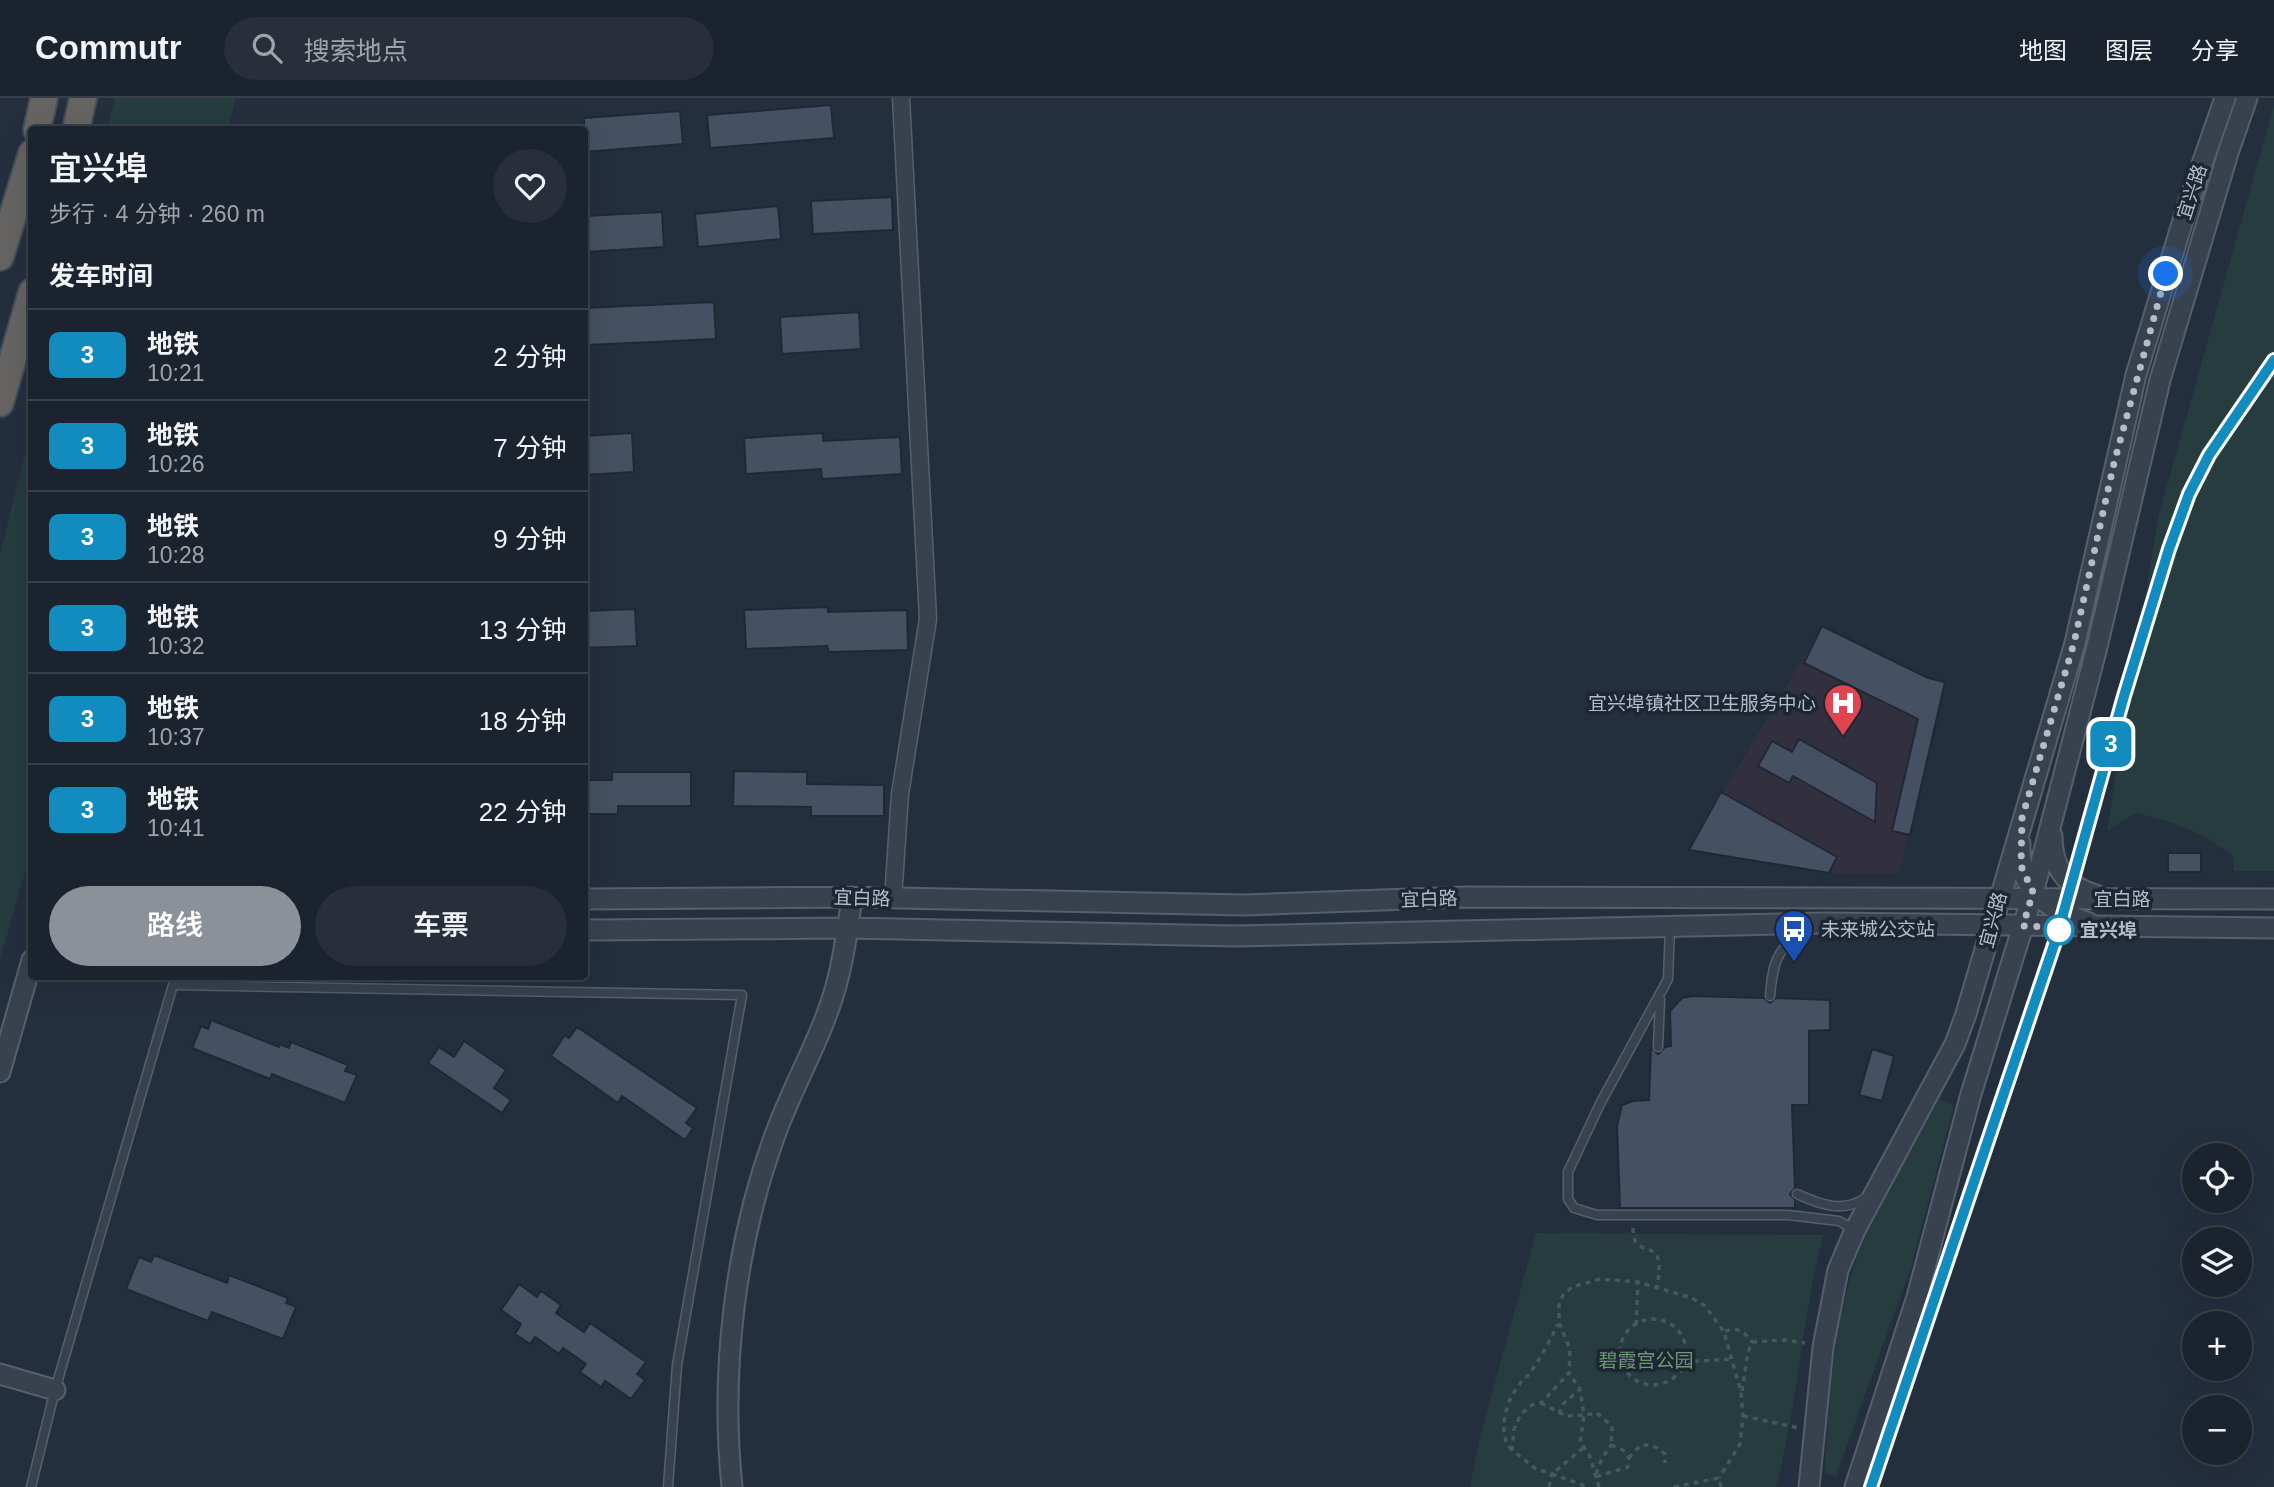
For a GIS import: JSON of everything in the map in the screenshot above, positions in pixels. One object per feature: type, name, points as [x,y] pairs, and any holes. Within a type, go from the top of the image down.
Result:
[{"type":"highway","points":[[38,126],[44,98]]},
{"type":"highway","points":[[77,126],[83,98]]},
{"type":"highway","points":[[0,257],[28,166]]},
{"type":"highway","points":[[0,403],[28,306]]},
{"type":"street","points":[[893,899],[900,794],[928,619],[901,98]]},
{"type":"street","name":"宜兴路","points":[[1809,1487],[1823,1347],[1833,1287],[1855,1230],[1955,1044],[1970,999],[2074,643],[2136,375],[2187,206],[2225,98]]},
{"type":"street","name":"宜兴路","points":[[1855,1487],[1917,1297],[1971,1094],[2025,931],[2096,651],[2160,380],[2216,190],[2247,98]]},
{"type":"street","points":[[2022,818],[2021,866],[2034,895],[2059,912],[2111,928]]},
{"type":"street","points":[[2051,821],[2053,858],[2058,870],[2076,888],[2110,900]]},
{"type":"street","name":"宜白路","points":[[588,899],[852,897],[1244,905],[1466,897],[1766,899],[2034,895],[2110,900],[2274,899]]},
{"type":"street","points":[[732,1487],[729,1428],[732,1335],[754,1204],[775,1135],[836,988],[852,897]]},
{"type":"street","points":[[1970,999],[1992,967],[2025,931],[2059,912],[2110,900]]},
{"type":"street","name":"宜白路","points":[[588,930],[848,928],[1235,936],[1826,923],[1991,927],[2025,931],[2274,928]]},
{"type":"street","points":[[0,1072],[28,974]]},
{"type":"street","points":[[0,1374],[55,1390]]},
{"type":"lane","points":[[1770,996],[1772,973],[1781,951],[1797,936],[1826,923]]},
{"type":"lane","points":[[1670,925],[1668,979],[1601,1102],[1568,1172],[1567,1199],[1574,1208],[1583,1212],[1632,1216],[1788,1215],[1839,1221],[1855,1230]]},
{"type":"lane","points":[[31,1487],[55,1390],[173,985],[742,995],[677,1365],[667,1487]]},
{"type":"lane","points":[[1657,1047],[1661,994]]},
{"type":"lane","points":[[1797,1194],[1821,1203],[1843,1207],[1861,1202],[1880,1184]]},
{"type":"path","points":[[1632,1216],[1633,1239],[1637,1245],[1657,1252],[1660,1257],[1657,1287]]},
{"type":"path","points":[[1599,1487],[1589,1454],[1580,1442],[1584,1415],[1580,1389],[1569,1373],[1570,1349],[1559,1323],[1559,1305],[1572,1287],[1600,1279],[1638,1282],[1692,1298],[1705,1306],[1724,1332],[1741,1392],[1743,1416],[1740,1444],[1719,1478],[1721,1487]]},
{"type":"path","points":[[1636,1325],[1638,1282]]},
{"type":"path","points":[[1657,1320],[1673,1326],[1685,1345],[1684,1362],[1678,1374],[1661,1384],[1648,1385],[1636,1380],[1626,1371],[1620,1352],[1626,1334],[1636,1325],[1657,1320]]},
{"type":"path","points":[[1559,1323],[1530,1373],[1517,1386],[1502,1428],[1506,1445],[1536,1469],[1588,1487]]},
{"type":"path","points":[[1724,1332],[1738,1329],[1744,1331],[1752,1342],[1741,1392]]},
{"type":"path","points":[[1752,1342],[1785,1340],[1823,1347]]},
{"type":"path","points":[[1684,1362],[1731,1359]]},
{"type":"path","points":[[1541,1404],[1569,1373]]},
{"type":"path","points":[[1559,1413],[1563,1404],[1580,1389]]},
{"type":"path","points":[[1512,1450],[1514,1429],[1521,1414],[1532,1405],[1541,1404],[1559,1413],[1597,1413],[1612,1426],[1611,1445],[1601,1458],[1595,1477]]},
{"type":"path","points":[[1743,1416],[1813,1432]]},
{"type":"path","points":[[1611,1445],[1623,1450],[1629,1458]]},
{"type":"path","points":[[1595,1477],[1624,1470],[1628,1467],[1629,1458],[1641,1445],[1656,1447],[1665,1454],[1665,1463]]},
{"type":"path","points":[[1549,1487],[1552,1474],[1583,1448]]},
{"type":"path","points":[[1674,1487],[1719,1478]]},
{"type":"shaded area","name":"宜兴埠镇社区卫生服务中心","points":[[1822,626],[1928,678],[1945,682],[1899,874],[1829,873],[1689,850]]},
{"type":"green space","points":[[115,98],[236,98],[229,126],[108,126]]},
{"type":"green space","points":[[2274,105],[2274,871],[2234,871],[2233,856],[2221,847],[2187,828],[2163,820],[2136,813],[2107,831],[2158,518]]},
{"type":"green space","points":[[28,442],[28,861],[0,959],[0,554]]},
{"type":"green space","points":[[1939,1099],[1954,1105],[1911,1267],[1836,1476],[1825,1473],[1834,1356],[1853,1269],[1880,1205]]},
{"type":"green space","name":"碧霞宫公园","points":[[1536,1233],[1823,1235],[1790,1424],[1776,1487],[1470,1487],[1480,1437]]},
{"type":"building","points":[[831,105],[834,138],[710,148],[707,115]]},
{"type":"building","points":[[680,111],[683,144],[588,152],[588,126],[584,126],[584,118]]},
{"type":"building","points":[[892,197],[893,230],[813,234],[811,201]]},
{"type":"building","points":[[778,206],[781,239],[698,247],[695,214]]},
{"type":"building","points":[[662,212],[664,247],[588,252],[588,216]]},
{"type":"building","points":[[714,302],[716,339],[588,345],[588,308]]},
{"type":"building","points":[[859,312],[861,349],[782,354],[780,317]]},
{"type":"building","points":[[632,433],[634,472],[588,475],[588,436]]},
{"type":"building","points":[[823,433],[823,441],[900,437],[902,474],[822,479],[821,469],[746,474],[744,438]]},
{"type":"building","points":[[828,607],[828,612],[907,610],[908,650],[829,652],[827,646],[746,649],[744,610]]},
{"type":"building","points":[[635,609],[637,646],[588,648],[588,611]]},
{"type":"building","points":[[1822,626],[1928,678],[1945,682],[1910,835],[1892,831],[1918,719],[1804,663]]},
{"type":"building","points":[[1799,739],[1877,783],[1875,822],[1793,776],[1789,783],[1758,766],[1772,741],[1792,752]]},
{"type":"building","points":[[734,771],[807,772],[807,784],[884,785],[884,816],[811,816],[811,807],[733,806]]},
{"type":"building","points":[[612,772],[691,772],[691,806],[618,806],[618,814],[588,814],[588,780],[612,780]]},
{"type":"building","points":[[1721,792],[1837,857],[1829,873],[1689,850]]},
{"type":"building","points":[[2168,853],[2201,853],[2201,872],[2168,872]]},
{"type":"building","points":[[1682,998],[1764,998],[1770,1003],[1776,998],[1830,1000],[1830,1030],[1809,1031],[1809,1105],[1792,1105],[1795,1188],[1790,1194],[1795,1200],[1795,1208],[1620,1208],[1617,1126],[1622,1105],[1649,1100],[1651,1047],[1658,1054],[1665,1047],[1671,1046],[1670,1011]]},
{"type":"building","points":[[211,1020],[279,1047],[280,1044],[289,1048],[291,1042],[348,1065],[345,1071],[357,1075],[345,1103],[272,1074],[270,1079],[192,1048],[201,1026],[208,1029]]},
{"type":"building","points":[[577,1027],[697,1108],[686,1123],[693,1128],[685,1140],[622,1096],[618,1103],[551,1056],[565,1035],[569,1038]]},
{"type":"building","points":[[464,1041],[506,1070],[494,1088],[511,1100],[502,1113],[428,1063],[439,1047],[454,1057]]},
{"type":"building","points":[[1872,1049],[1894,1056],[1882,1101],[1859,1095]]},
{"type":"building","points":[[154,1255],[227,1283],[229,1275],[288,1298],[286,1303],[296,1307],[283,1339],[212,1312],[208,1321],[126,1289],[139,1257],[151,1262]]},
{"type":"building","points":[[519,1284],[537,1297],[541,1291],[561,1305],[556,1313],[584,1332],[590,1323],[646,1362],[637,1374],[645,1380],[631,1399],[605,1381],[601,1387],[580,1372],[586,1364],[563,1348],[559,1354],[535,1337],[530,1344],[515,1334],[521,1324],[501,1310]]},
{"type":"metro line","name":"3","points":[[1871,1487],[2057,936],[2124,696],[2169,549],[2189,494],[2209,455],[2274,360]]},
{"type":"place","name":"宜兴埠镇社区卫生服务中心","points":[[1843,737]]},
{"type":"place","name":"宜兴埠","points":[[2059,930]]},
{"type":"place","name":"未来城公交站","points":[[1794,963]]},
{"type":"route","points":[[2059,930],[2059,927],[2023,926],[2033,892],[2021,866],[2022,818],[2056,712],[2136,375],[2166,274]]}]
